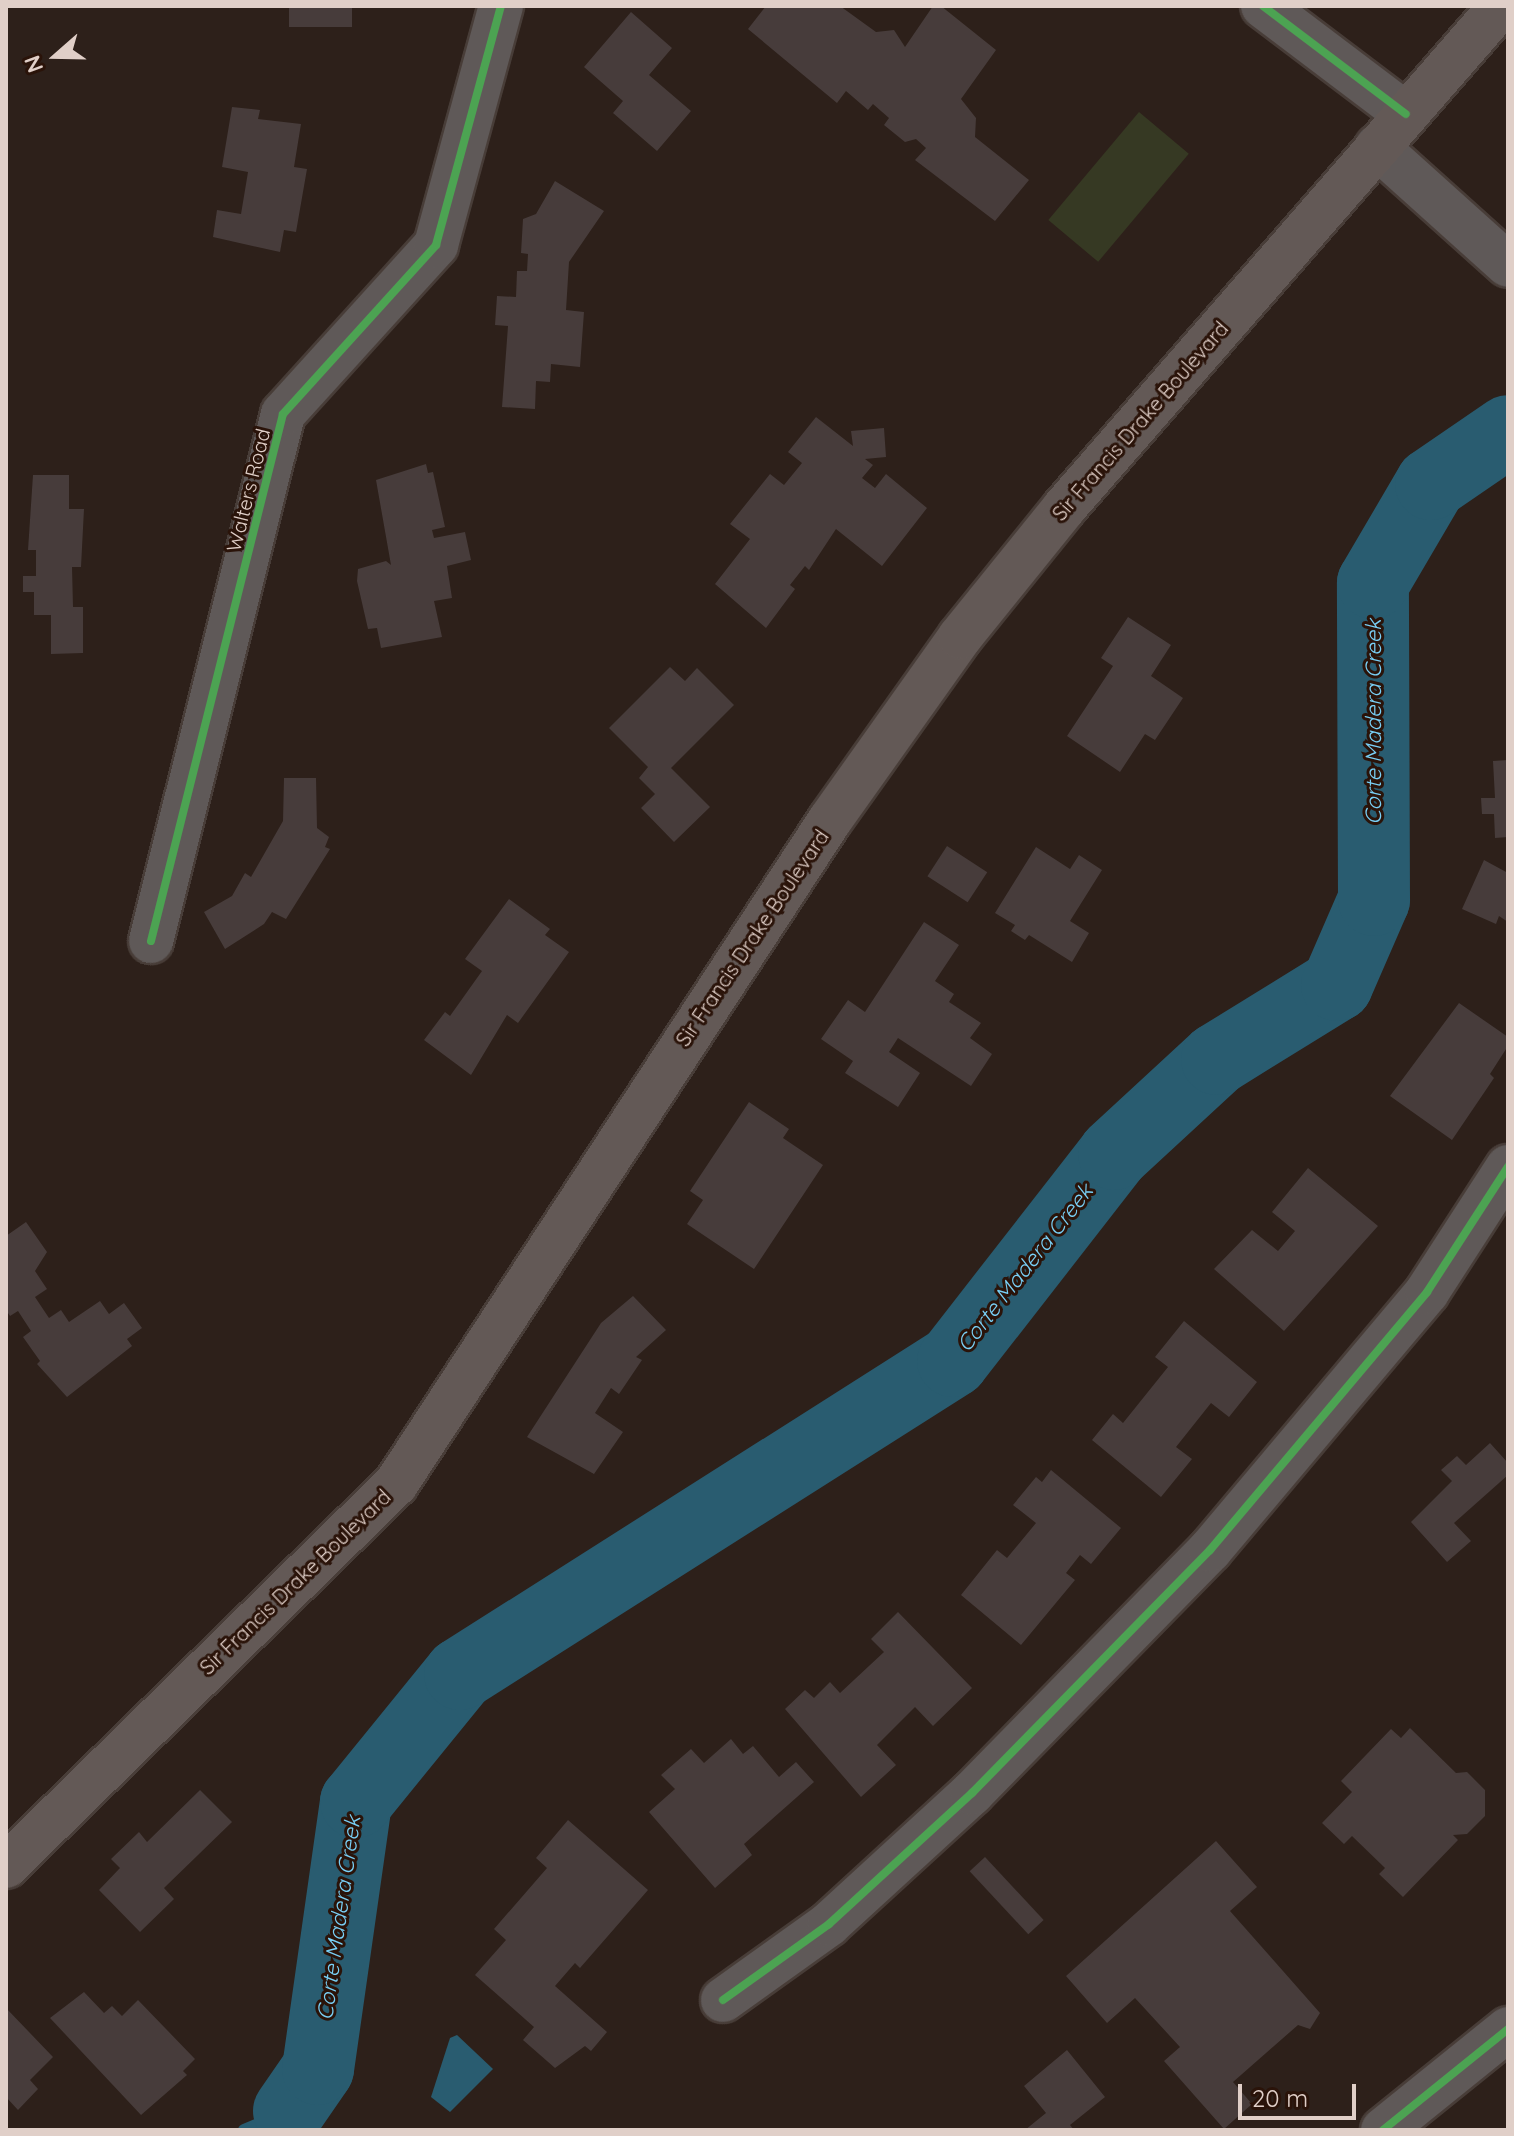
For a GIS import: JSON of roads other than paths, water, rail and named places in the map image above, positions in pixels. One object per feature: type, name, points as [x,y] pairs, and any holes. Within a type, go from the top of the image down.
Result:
[{"type":"main road","name":"Sir Francis Drake Boulevard","points":[[6,1866],[396,1484],[562,1223],[908,708],[1064,508],[1501,6]]},
{"type":"street","name":"Walters Road","points":[[151,941],[283,414],[436,245],[501,6]]},
{"type":"street","points":[[1263,6],[1406,114]]},
{"type":"street","points":[[1377,147],[1508,265]]},
{"type":"street","points":[[723,2000],[829,1924],[950,1813],[1210,1550],[1427,1292],[1508,1167]]},
{"type":"street","points":[[1383,2130],[1508,2029]]},
{"type":"water","points":[[457,2035],[493,2069],[450,2112],[431,2097],[450,2038]]},
{"type":"waterway","name":"Corte Madera Creek","points":[[289,2111],[318,2069],[356,1802],[460,1674],[953,1361],[1114,1154],[1217,1059],[1337,985],[1374,900],[1373,583],[1431,484],[1508,431]]},
{"type":"waterway","points":[[244,2130],[289,2111],[290,2130]]}]
